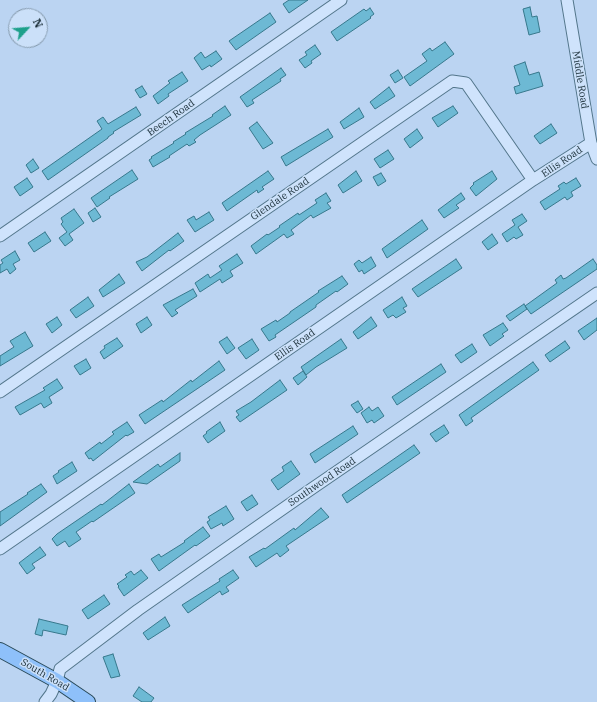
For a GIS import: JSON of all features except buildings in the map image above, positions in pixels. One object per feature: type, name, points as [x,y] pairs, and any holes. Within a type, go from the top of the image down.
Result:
[{"type":"main road","name":"South Road","points":[[0,650],[57,681],[88,702]]},
{"type":"street","name":"Beech Road","points":[[0,236],[341,0]]},
{"type":"street","name":"Middle Road","points":[[567,0],[591,143],[597,158]]},
{"type":"street","name":"Glendale Road","points":[[0,392],[452,81],[466,83],[533,180]]},
{"type":"street","name":"Ellis Road","points":[[0,549],[533,180],[591,143]]},
{"type":"street","name":"Southwood Road","points":[[45,702],[51,694],[57,681],[60,669],[138,610],[597,293]]}]
